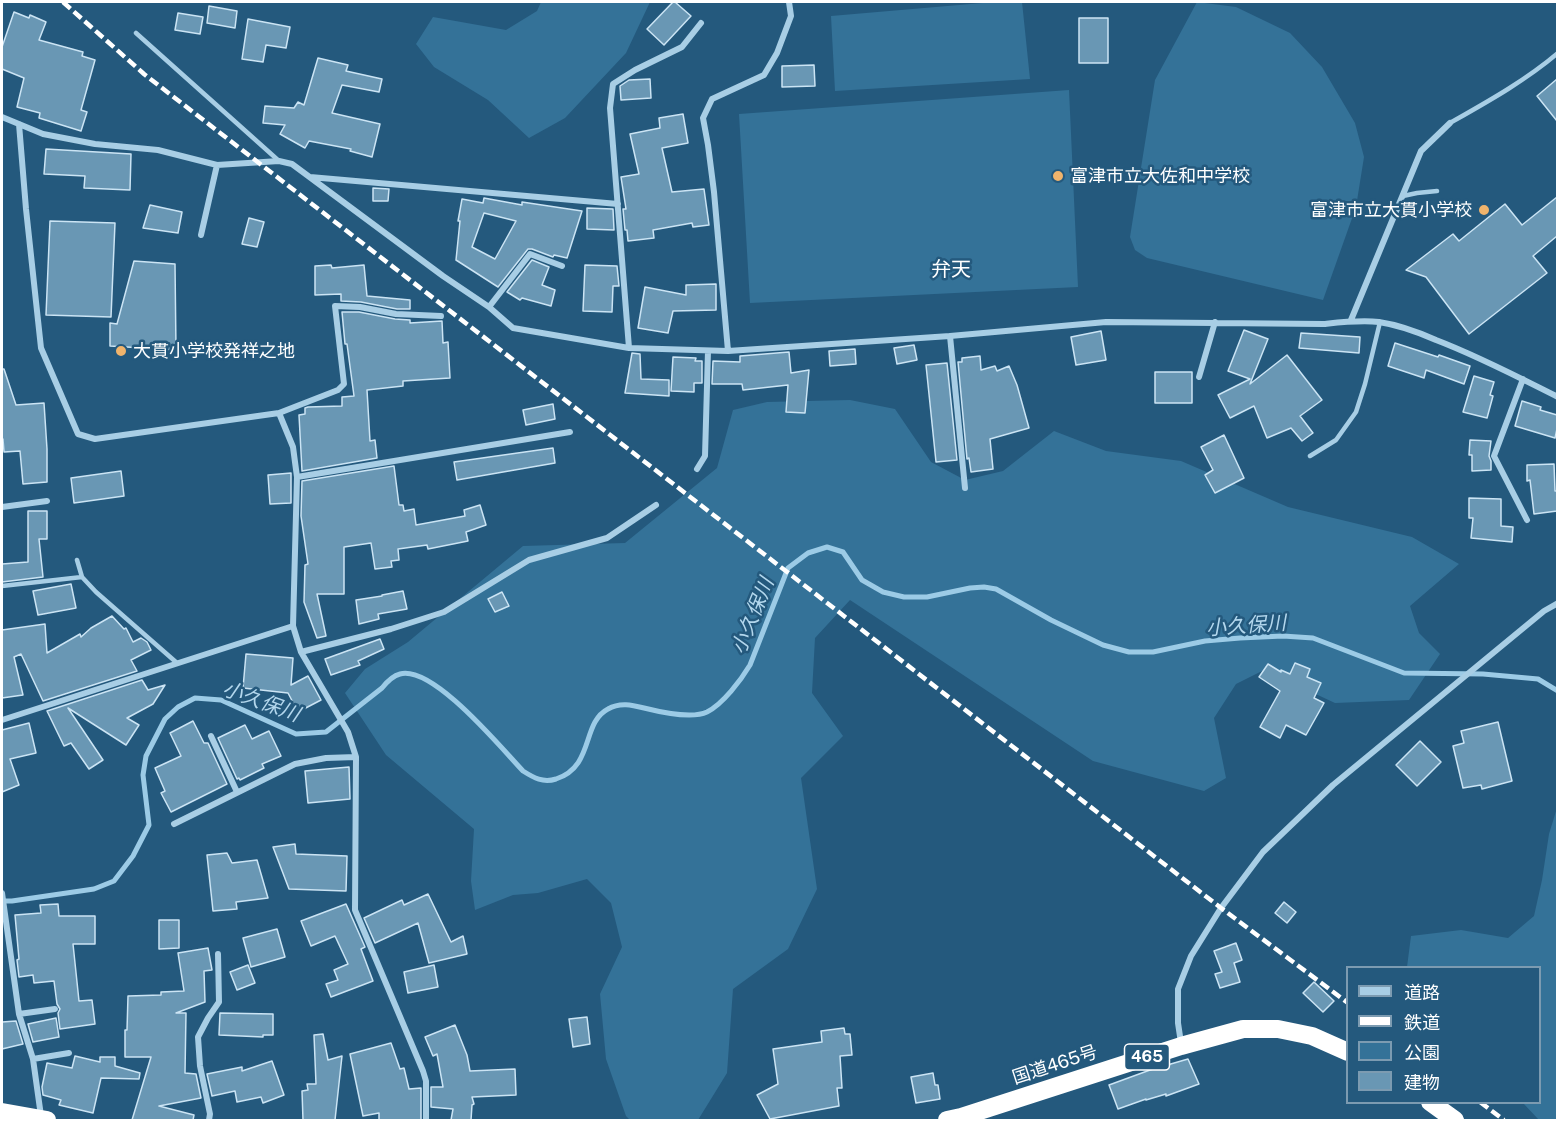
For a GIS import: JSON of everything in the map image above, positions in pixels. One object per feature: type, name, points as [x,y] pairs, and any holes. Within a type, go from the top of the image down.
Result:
[{"type":"highway","name":"国道465号","points":[[956,1119],[1181,1046],[1243,1029],[1278,1029],[1312,1036],[1346,1052]]},
{"type":"highway","points":[[1433,1104],[1455,1120]]},
{"type":"highway","points":[[11,1116],[44,1120]]},
{"type":"street","points":[[728,351],[714,192],[703,118],[712,99],[764,75],[777,53],[790,16],[789,2]]},
{"type":"street","points":[[629,348],[610,108],[613,84],[682,46],[701,23]]},
{"type":"street","points":[[2,117],[44,134],[95,144],[158,150],[217,165],[279,161],[292,164],[443,276],[489,307],[513,328],[629,348],[728,351],[950,336],[1106,322],[1324,324],[1351,321],[1380,322],[1399,326],[1467,352],[1557,397]]},
{"type":"street","points":[[1351,321],[1421,151],[1450,123]]},
{"type":"street","points":[[19,124],[41,348],[78,434],[94,439],[279,413],[338,390],[344,384],[335,306],[360,307],[396,314],[441,316]]},
{"type":"street","points":[[201,235],[217,165]]},
{"type":"street","points":[[310,177],[618,204]]},
{"type":"street","points":[[489,307],[530,254],[562,266]]},
{"type":"street","points":[[1199,377],[1215,322]]},
{"type":"street","points":[[950,336],[965,488]]},
{"type":"street","points":[[697,469],[705,456],[708,351]]},
{"type":"street","points":[[1523,380],[1494,456],[1527,520]]},
{"type":"street","points":[[279,413],[293,447],[297,477],[293,626],[301,651],[348,732],[356,757],[355,910],[423,1071],[426,1080],[426,1120]]},
{"type":"street","points":[[297,477],[570,432]]},
{"type":"street","points":[[2,507],[47,501]]},
{"type":"street","points":[[301,651],[391,629],[444,612],[529,560],[608,538],[656,505]]},
{"type":"street","points":[[1181,1046],[1178,1023],[1179,989],[1191,956],[1221,908],[1263,852],[1333,785],[1544,611],[1557,603]]},
{"type":"street","points":[[2,720],[293,626]]},
{"type":"street","points":[[211,736],[237,792]]},
{"type":"street","points":[[174,824],[295,764],[326,758],[356,757]]},
{"type":"street","points":[[2,893],[19,1014],[33,1059],[44,1120]]},
{"type":"street","points":[[209,1120],[198,1038],[219,1002],[218,954]]},
{"type":"street","points":[[19,1014],[54,1009]]},
{"type":"street","points":[[33,1059],[69,1053]]},
{"type":"lane","points":[[136,33],[279,161]]},
{"type":"lane","points":[[1450,123],[1493,99],[1541,67],[1557,53]]},
{"type":"lane","points":[[1402,196],[1417,192],[1437,191]]},
{"type":"lane","points":[[1310,456],[1336,440],[1356,412],[1380,322]]},
{"type":"lane","points":[[76,560],[82,577],[96,592],[177,663]]},
{"type":"lane","points":[[2,586],[82,577]]},
{"type":"green space","points":[[541,2],[650,2],[626,53],[565,118],[529,138],[488,100],[434,67],[416,44],[433,17],[506,30],[537,11]]},
{"type":"green space","points":[[994,2],[1022,2],[1030,79],[835,91],[831,16]]},
{"type":"green space","points":[[1197,2],[1236,7],[1290,33],[1322,67],[1355,123],[1364,157],[1356,207],[1323,300],[1147,258],[1135,250],[1130,237],[1155,80]]},
{"type":"green space","points":[[1069,90],[1078,287],[750,303],[739,114]]},
{"type":"green space","points":[[850,400],[895,409],[931,462],[965,480],[1003,471],[1054,431],[1106,451],[1181,461],[1288,507],[1412,537],[1459,564],[1410,606],[1419,633],[1440,654],[1409,700],[1335,703],[1264,670],[1236,684],[1214,718],[1226,778],[1204,791],[1093,761],[850,600],[815,638],[812,693],[843,736],[801,778],[817,889],[788,949],[733,989],[727,1073],[698,1120],[630,1120],[626,1116],[606,1059],[600,994],[622,947],[611,903],[587,879],[538,893],[513,895],[475,910],[471,881],[474,829],[386,755],[345,693],[365,669],[408,642],[523,546],[625,543],[717,468],[733,410],[767,402]]},
{"type":"green space","points":[[1557,808],[1557,1120],[1539,1120],[1524,1104],[1541,1104],[1541,966],[1407,966],[1411,936],[1461,930],[1508,938],[1534,916],[1549,834]]},
{"type":"building","points":[[673,2],[691,16],[664,45],[647,29]]},
{"type":"building","points":[[209,6],[237,11],[235,28],[207,23]]},
{"type":"building","points":[[14,12],[29,18],[30,15],[46,22],[39,40],[83,52],[82,56],[95,60],[81,110],[87,112],[81,131],[39,118],[40,113],[17,107],[24,78],[2,69],[2,47]]},
{"type":"building","points":[[178,13],[203,17],[200,34],[175,30]]},
{"type":"building","points":[[1079,18],[1108,18],[1108,63],[1079,63]]},
{"type":"building","points":[[248,19],[290,27],[286,48],[266,45],[263,62],[242,59]]},
{"type":"building","points":[[318,58],[348,65],[346,71],[382,79],[379,92],[342,85],[332,113],[380,124],[372,157],[350,151],[351,149],[309,141],[305,148],[280,134],[285,125],[263,123],[265,106],[294,108],[298,102],[304,105]]},
{"type":"building","points":[[814,65],[815,86],[782,87],[782,66]]},
{"type":"building","points":[[650,79],[651,98],[621,100],[620,86],[629,80]]},
{"type":"building","points":[[1557,79],[1557,121],[1537,96]]},
{"type":"building","points":[[683,114],[688,143],[662,148],[672,192],[704,189],[709,225],[693,227],[692,223],[653,230],[654,238],[628,241],[621,177],[639,174],[630,134],[660,128],[659,118]]},
{"type":"building","points":[[46,149],[131,154],[130,190],[84,188],[85,176],[44,174]]},
{"type":"building","points":[[373,188],[389,189],[388,201],[373,201]]},
{"type":"building","points":[[1557,197],[1557,236],[1533,256],[1547,273],[1469,334],[1426,277],[1406,270],[1453,234],[1459,241],[1505,204],[1522,225]]},
{"type":"building","points":[[484,198],[522,205],[522,202],[582,211],[567,258],[554,255],[553,257],[528,249],[498,287],[456,260],[460,221],[458,221],[462,199],[483,203]],"holes":[[[484,213],[516,221],[495,259],[472,247]]]},
{"type":"building","points":[[150,205],[182,212],[178,233],[143,228]]},
{"type":"building","points":[[587,208],[613,209],[614,230],[587,229]]},
{"type":"building","points":[[249,218],[264,222],[257,247],[242,244]]},
{"type":"building","points":[[50,221],[115,223],[111,317],[46,315]]},
{"type":"building","points":[[532,260],[549,267],[542,285],[555,290],[551,306],[522,298],[520,300],[507,292]]},
{"type":"building","points":[[134,261],[175,264],[176,350],[110,346],[110,323],[117,324]]},
{"type":"building","points":[[331,265],[332,268],[364,265],[367,296],[410,300],[410,309],[341,301],[341,294],[315,295],[315,266]]},
{"type":"building","points":[[585,265],[617,266],[619,286],[613,286],[612,312],[583,311]]},
{"type":"building","points":[[716,284],[716,310],[673,311],[668,333],[638,328],[645,287],[686,295],[686,285]]},
{"type":"building","points":[[342,312],[359,312],[410,320],[410,323],[442,321],[443,343],[448,342],[450,378],[403,381],[403,386],[367,390],[370,441],[375,440],[377,458],[302,471],[299,415],[305,414],[305,408],[308,407],[342,406],[342,397],[354,396]]},
{"type":"building","points":[[1244,330],[1268,339],[1250,384],[1287,355],[1322,400],[1300,416],[1313,433],[1302,441],[1291,428],[1267,438],[1254,406],[1230,418],[1218,395],[1250,379],[1228,371]]},
{"type":"building","points":[[1101,331],[1106,360],[1076,365],[1071,337]]},
{"type":"building","points":[[1301,333],[1360,337],[1359,353],[1299,348]]},
{"type":"building","points":[[1395,343],[1470,366],[1464,384],[1426,370],[1424,378],[1388,366]]},
{"type":"building","points":[[914,345],[917,360],[897,364],[894,348]]},
{"type":"building","points":[[855,349],[856,364],[830,366],[829,351]]},
{"type":"building","points":[[789,352],[791,373],[809,370],[805,413],[786,412],[788,385],[743,390],[742,384],[712,384],[713,361],[740,362],[740,356]]},
{"type":"building","points":[[632,353],[640,354],[641,379],[669,380],[669,396],[625,393]]},
{"type":"building","points":[[980,356],[981,370],[995,366],[997,371],[1009,366],[1029,428],[990,439],[993,469],[971,472],[969,458],[967,459],[958,362],[962,362],[962,358]]},
{"type":"building","points":[[673,357],[696,358],[695,361],[702,361],[702,383],[694,383],[694,392],[671,391]]},
{"type":"building","points":[[947,363],[957,460],[936,462],[926,365]]},
{"type":"building","points":[[2,369],[4,369],[16,405],[44,403],[47,482],[23,484],[20,451],[4,452]]},
{"type":"building","points":[[1155,372],[1192,372],[1192,403],[1155,403]]},
{"type":"building","points":[[1474,376],[1494,382],[1487,418],[1463,412]]},
{"type":"building","points":[[1522,401],[1557,415],[1555,438],[1515,426]]},
{"type":"building","points":[[553,404],[555,419],[526,425],[523,410]]},
{"type":"building","points":[[1224,435],[1244,478],[1215,493],[1205,475],[1213,470],[1201,447]]},
{"type":"building","points":[[1470,440],[1491,441],[1489,456],[1491,470],[1472,471],[1472,455],[1469,455]]},
{"type":"building","points":[[553,448],[555,463],[457,480],[454,462]]},
{"type":"building","points":[[1554,464],[1557,511],[1534,514],[1530,480],[1527,481],[1527,465]]},
{"type":"building","points":[[394,466],[399,505],[403,505],[404,511],[414,509],[416,525],[465,516],[464,510],[480,505],[486,525],[466,532],[468,541],[428,549],[427,545],[398,549],[399,560],[391,561],[392,567],[375,569],[371,543],[344,547],[344,594],[317,594],[326,636],[317,638],[304,602],[305,565],[308,564],[301,516],[302,481]]},
{"type":"building","points":[[121,471],[124,496],[74,503],[71,478]]},
{"type":"building","points":[[291,473],[291,503],[270,504],[268,475]]},
{"type":"building","points":[[1469,498],[1501,499],[1501,526],[1513,527],[1512,542],[1471,538],[1473,518],[1469,518]]},
{"type":"building","points":[[28,511],[47,511],[47,539],[39,539],[43,577],[2,582],[2,564],[28,562]]},
{"type":"building","points":[[71,584],[76,608],[38,615],[33,591]]},
{"type":"building","points":[[403,591],[407,609],[378,614],[379,619],[359,624],[356,600]]},
{"type":"building","points":[[502,592],[509,606],[495,612],[488,599]]},
{"type":"building","points":[[112,616],[124,629],[126,628],[133,642],[141,638],[147,642],[151,650],[131,660],[137,671],[43,701],[21,654],[14,657],[23,695],[2,698],[2,630],[45,624],[47,653],[80,634],[81,637],[91,628]]},
{"type":"building","points":[[380,639],[384,649],[358,661],[360,665],[331,675],[325,659]]},
{"type":"building","points":[[246,654],[293,658],[291,685],[308,676],[321,700],[298,712],[288,693],[243,688]]},
{"type":"building","points":[[1295,663],[1310,669],[1307,677],[1321,683],[1314,698],[1324,703],[1306,735],[1286,725],[1280,738],[1260,727],[1280,691],[1259,677],[1268,664],[1281,672],[1281,670],[1290,674]]},
{"type":"building","points":[[142,680],[148,690],[165,685],[153,704],[127,718],[139,725],[126,745],[68,708],[103,760],[89,769],[71,743],[64,746],[47,711]]},
{"type":"building","points":[[193,721],[204,743],[208,743],[227,784],[171,812],[161,793],[165,791],[155,768],[181,756],[170,733]]},
{"type":"building","points":[[1498,722],[1512,781],[1482,789],[1481,785],[1463,788],[1453,746],[1464,743],[1461,731]]},
{"type":"building","points":[[29,723],[36,753],[10,759],[19,785],[2,792],[2,730]]},
{"type":"building","points":[[245,725],[252,739],[269,731],[281,756],[262,764],[264,768],[240,780],[237,779],[218,738]]},
{"type":"building","points":[[1420,741],[1441,762],[1417,786],[1396,765]]},
{"type":"building","points":[[349,767],[350,799],[308,803],[305,771]]},
{"type":"building","points":[[295,844],[296,854],[347,856],[346,891],[289,889],[273,847]]},
{"type":"building","points":[[227,853],[232,863],[257,860],[268,898],[236,902],[237,909],[213,911],[207,855]]},
{"type":"building","points":[[428,894],[451,942],[463,936],[467,954],[429,963],[418,923],[375,943],[364,918],[402,900],[404,905]]},
{"type":"building","points":[[1284,902],[1296,912],[1287,923],[1275,913]]},
{"type":"building","points":[[58,904],[59,916],[95,916],[95,944],[73,944],[79,1001],[92,1000],[95,1024],[60,1029],[58,1013],[60,1009],[57,1004],[54,981],[34,983],[33,975],[19,977],[15,915],[41,913],[40,905]]},
{"type":"building","points":[[346,904],[365,947],[361,949],[373,981],[331,997],[326,984],[338,980],[334,970],[348,964],[335,936],[311,946],[301,921]]},
{"type":"building","points":[[159,920],[179,920],[179,948],[159,949]]},
{"type":"building","points":[[277,929],[285,957],[251,967],[243,938]]},
{"type":"building","points":[[1236,943],[1242,960],[1234,963],[1240,982],[1220,988],[1215,974],[1222,972],[1214,951]]},
{"type":"building","points":[[208,948],[212,970],[204,971],[205,1002],[176,1013],[186,1013],[185,1073],[196,1074],[201,1098],[159,1106],[194,1115],[193,1120],[132,1120],[151,1057],[125,1057],[128,996],[161,995],[161,992],[184,991],[178,953]]},
{"type":"building","points":[[248,965],[255,983],[237,990],[230,972]]},
{"type":"building","points":[[434,965],[438,987],[408,993],[404,972]]},
{"type":"building","points":[[1314,982],[1334,1001],[1323,1012],[1303,993]]},
{"type":"building","points":[[220,1013],[273,1014],[273,1035],[263,1035],[263,1037],[219,1035]]},
{"type":"building","points":[[587,1017],[590,1044],[573,1047],[569,1019]]},
{"type":"building","points":[[56,1018],[59,1037],[33,1042],[28,1024]]},
{"type":"building","points":[[16,1021],[23,1044],[2,1049],[2,1022]]},
{"type":"building","points":[[455,1025],[467,1055],[470,1071],[515,1069],[516,1095],[472,1097],[474,1104],[471,1120],[451,1120],[453,1109],[431,1107],[431,1087],[443,1087],[437,1054],[433,1056],[425,1037]]},
{"type":"building","points":[[844,1028],[845,1034],[850,1034],[852,1055],[840,1056],[842,1088],[837,1088],[839,1106],[770,1119],[757,1095],[778,1084],[773,1049],[822,1042],[821,1031]]},
{"type":"building","points":[[323,1034],[328,1060],[342,1056],[335,1120],[303,1120],[302,1091],[308,1090],[307,1084],[316,1084],[314,1035]]},
{"type":"building","points":[[391,1043],[400,1069],[404,1068],[409,1089],[421,1088],[421,1120],[379,1120],[379,1113],[363,1116],[350,1054]]},
{"type":"building","points":[[75,1056],[100,1062],[100,1057],[115,1057],[115,1066],[140,1073],[139,1079],[101,1078],[93,1113],[59,1105],[61,1100],[43,1095],[42,1087],[47,1063],[72,1068]]},
{"type":"building","points":[[1188,1059],[1199,1084],[1118,1109],[1109,1085]]},
{"type":"building","points":[[272,1061],[284,1095],[263,1103],[261,1097],[237,1102],[235,1091],[212,1096],[207,1074],[242,1067],[242,1071]]},
{"type":"building","points":[[933,1073],[940,1099],[916,1103],[911,1077]]},
{"type":"waterway","name":"小久保川","points":[[2,901],[94,889],[114,881],[133,856],[149,825],[143,775],[146,756],[165,719],[178,707],[195,698],[221,700],[296,734],[326,732],[394,676],[414,675],[430,682],[466,710],[523,771],[539,779],[556,779],[577,765],[594,724],[600,715],[612,707],[630,705],[667,713],[693,715],[707,712],[725,698],[750,665],[788,568],[808,553],[827,547],[843,552],[862,580],[883,592],[904,597],[927,597],[970,588],[996,589],[1051,620],[1103,645],[1129,652],[1153,652],[1205,641],[1240,638],[1283,636],[1313,638],[1404,673],[1483,674],[1538,679],[1558,691]]},
{"type":"railway","points":[[63,2],[144,74],[1221,908],[1346,1002]]},
{"type":"railway","points":[[1483,1104],[1504,1120]]},
{"type":"place","name":"富津市立大佐和中学校","points":[[1058,176]]},
{"type":"place","name":"富津市立大貫小学校","points":[[1484,210]]},
{"type":"place","name":"大貫小学校発祥之地","points":[[121,351]]},
{"type":"district","name":"弁天","points":[[951,270]]}]
